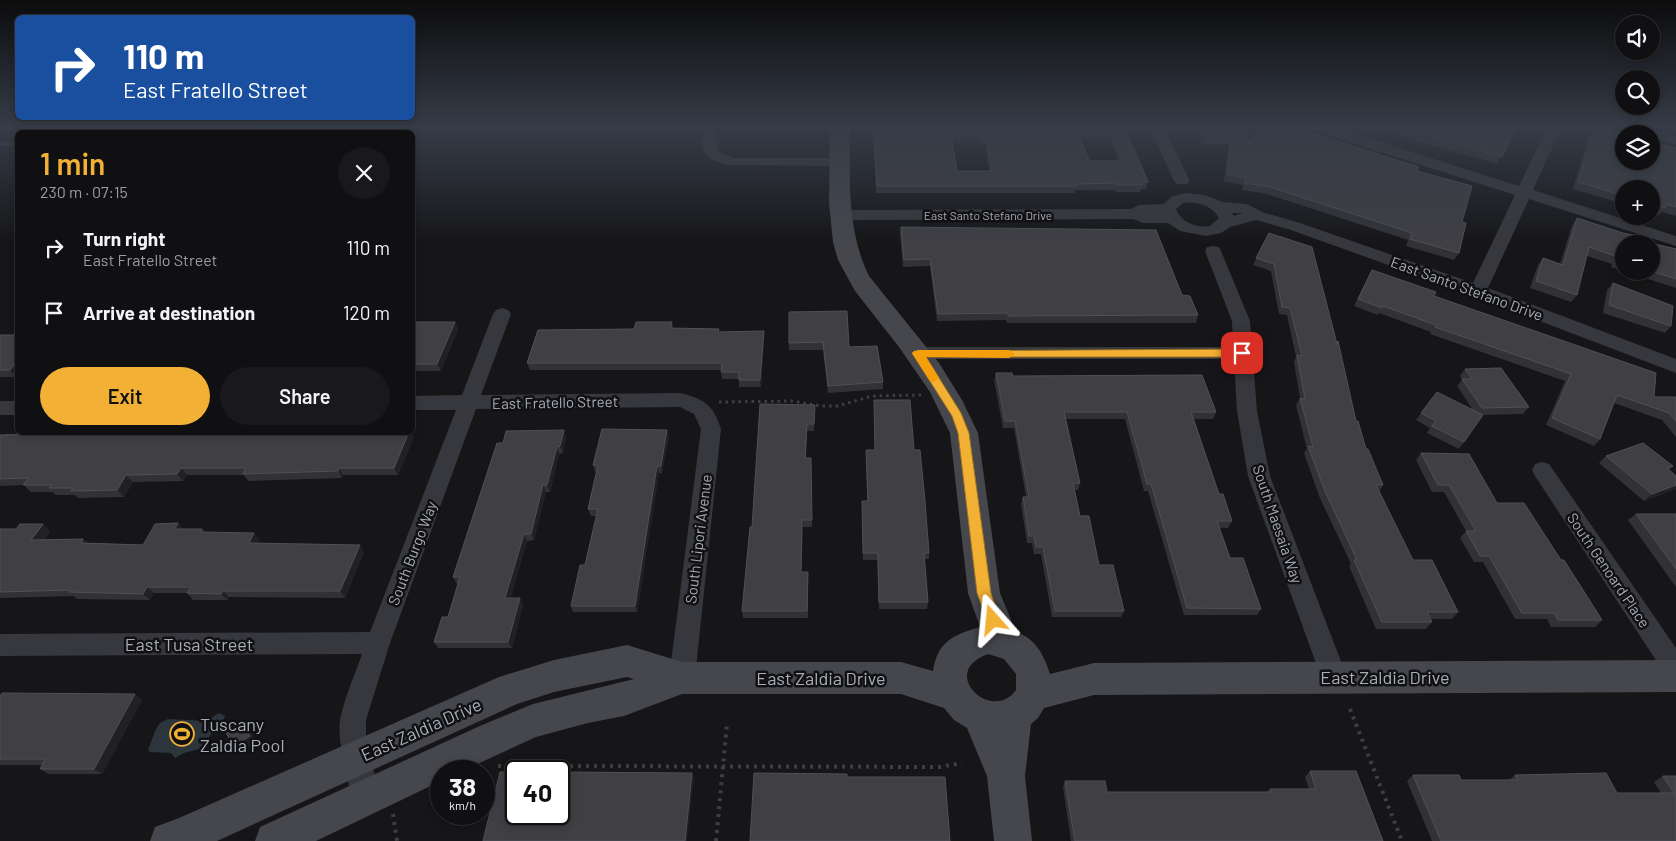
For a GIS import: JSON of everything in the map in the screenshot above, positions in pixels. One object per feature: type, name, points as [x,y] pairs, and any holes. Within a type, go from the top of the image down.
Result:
[{"type":"street","points":[[840,165],[840,215],[847,250],[857,276],[918,353],[957,416],[964,433],[984,593],[993,620],[970,660],[964,707],[1014,697]]},
{"type":"street","points":[[1175,165],[1182,181]]},
{"type":"street","points":[[1437,165],[1676,241]]},
{"type":"street","points":[[1478,292],[1537,165]]},
{"type":"street","points":[[1219,226],[1226,218],[1220,207],[1204,199],[1191,184],[1182,181],[1176,184],[1172,209],[1178,224],[1195,230],[1219,226],[1256,215]]},
{"type":"street","name":"East Santo Stefano Drive","points":[[840,215],[1136,214],[1139,210],[1172,209],[1185,198],[1204,199]]},
{"type":"street","name":"East Santo Stefano Drive","points":[[1220,207],[1247,209],[1256,215],[1294,226],[1478,292],[1676,366]]},
{"type":"street","name":"South Maesaia Way","points":[[1213,251],[1219,246],[1219,226]]},
{"type":"street","name":"South Maesaia Way","points":[[1195,230],[1203,246],[1213,251],[1238,311],[1241,321],[1247,411],[1259,476],[1334,677]]},
{"type":"street","name":"South Burgo Way","points":[[379,801],[357,758],[353,739],[353,720],[378,643],[502,314]]},
{"type":"street","points":[[918,353],[1242,353]]},
{"type":"street","name":"East Fratello Street","points":[[415,403],[680,400],[696,404]]},
{"type":"street","name":"South Lipori Avenue","points":[[682,678],[711,429],[707,415],[696,404]]},
{"type":"street","points":[[0,408],[15,408]]},
{"type":"street","name":"South Genoard Place","points":[[1542,470],[1676,669]]},
{"type":"street","name":"East Tusa Street","points":[[0,645],[378,643]]},
{"type":"street","points":[[970,660],[1019,650],[1006,776],[1013,841]]},
{"type":"street","name":"East Zaldia Drive","points":[[169,841],[182,837],[511,689],[554,676],[627,661],[682,678],[901,678],[970,660]]},
{"type":"street","name":"East Zaldia Drive","points":[[1014,697],[1094,679],[1676,676]]},
{"type":"street","name":"East Zaldia Drive","points":[[274,841],[379,801],[533,721],[588,706],[624,699],[682,678]]},
{"type":"path","points":[[696,404],[729,400],[783,401],[821,406],[838,406],[872,396],[921,394]]},
{"type":"path","points":[[1350,709],[1402,841]]},
{"type":"path","points":[[716,841],[727,724]]},
{"type":"path","points":[[495,766],[939,767],[962,763]]},
{"type":"path","points":[[379,801],[397,841]]},
{"type":"shaded area","name":"Tuscany Zaldia Pool","points":[[219,713],[225,716],[223,722],[212,732],[203,748],[184,753],[175,758],[171,753],[150,752],[148,750],[160,723],[168,719],[206,721]]},
{"type":"building","points":[[876,165],[956,165],[957,171],[992,171],[991,165],[1141,165],[1148,182],[1141,182],[1142,185],[1117,185],[1117,183],[1076,184],[1076,186],[877,186]]},
{"type":"building","points":[[1228,165],[1413,165],[1419,167],[1417,171],[1472,186],[1462,222],[1466,223],[1459,253],[1410,239],[1412,233],[1270,187],[1245,183],[1245,178],[1227,174]]},
{"type":"building","points":[[1583,165],[1615,165],[1615,170],[1660,170],[1660,165],[1676,165],[1676,207],[1666,204],[1665,208],[1660,207],[1660,180],[1615,180],[1615,193],[1578,182]]},
{"type":"building","points":[[1577,218],[1633,235],[1615,235],[1615,256],[1589,247],[1577,295],[1536,281],[1543,258],[1563,265]]},
{"type":"building","points":[[901,227],[1156,230],[1182,295],[1190,296],[1198,315],[1008,316],[1008,313],[938,314],[930,259],[904,260]]},
{"type":"building","points":[[1269,233],[1312,247],[1337,344],[1338,341],[1356,421],[1358,421],[1366,449],[1368,449],[1383,485],[1376,485],[1413,560],[1432,560],[1458,612],[1427,612],[1432,622],[1382,622],[1354,560],[1357,560],[1324,489],[1308,446],[1313,447],[1300,398],[1305,399],[1297,355],[1302,356],[1290,308],[1282,307],[1274,264],[1256,258]]},
{"type":"building","points":[[1660,245],[1676,249],[1676,279],[1660,274]]},
{"type":"building","points":[[1372,270],[1436,292],[1434,296],[1656,373],[1654,397],[1676,397],[1676,421],[1669,413],[1617,395],[1600,439],[1552,418],[1571,374],[1435,327],[1436,325],[1383,306],[1382,308],[1358,299]]},
{"type":"building","points":[[1613,283],[1673,306],[1671,326],[1609,305]]},
{"type":"building","points":[[847,311],[849,347],[877,346],[883,382],[828,386],[823,342],[789,343],[789,312]]},
{"type":"building","points":[[415,322],[455,322],[437,364],[415,364]]},
{"type":"building","points":[[636,322],[672,322],[670,328],[719,329],[718,332],[764,331],[760,380],[739,380],[739,372],[721,372],[722,363],[527,363],[538,330],[634,329]]},
{"type":"building","points":[[15,333],[15,365],[10,370],[0,370],[0,335],[13,335]]},
{"type":"building","points":[[1501,368],[1529,407],[1482,408],[1462,379],[1472,379],[1465,369]]},
{"type":"building","points":[[996,373],[1012,373],[1013,376],[1202,375],[1216,412],[1191,412],[1219,494],[1223,494],[1232,521],[1217,521],[1230,558],[1243,558],[1261,609],[1187,608],[1151,484],[1147,484],[1127,412],[1064,412],[1080,483],[1073,483],[1080,516],[1089,516],[1099,565],[1113,565],[1124,611],[1055,611],[1043,547],[1036,547],[1034,536],[1029,536],[1023,497],[1029,497],[1015,421],[1005,421]]},
{"type":"building","points":[[1437,392],[1483,415],[1464,442],[1432,426],[1436,421],[1421,413]]},
{"type":"building","points":[[874,400],[910,400],[914,450],[920,450],[925,501],[929,553],[924,553],[928,602],[879,602],[878,553],[863,553],[862,501],[868,501],[866,450],[875,450]]},
{"type":"building","points":[[760,404],[815,405],[814,424],[807,424],[805,458],[811,458],[812,520],[802,520],[801,572],[808,572],[807,611],[742,611],[750,527],[752,527]]},
{"type":"building","points":[[602,429],[667,430],[661,466],[657,466],[635,606],[571,606],[580,565],[585,565],[598,509],[588,509],[598,465],[593,465]]},
{"type":"building","points":[[564,430],[560,446],[557,447],[547,485],[543,485],[531,534],[524,534],[505,598],[520,598],[508,642],[434,642],[442,617],[448,617],[460,577],[453,577],[497,443],[503,443],[506,431]]},
{"type":"building","points":[[0,435],[408,435],[394,468],[339,468],[338,471],[243,474],[246,468],[181,468],[177,474],[126,475],[117,490],[71,491],[73,488],[49,488],[52,485],[23,485],[29,478],[0,479]]},
{"type":"building","points":[[1643,443],[1673,466],[1667,468],[1676,476],[1676,485],[1652,494],[1606,456]]},
{"type":"building","points":[[1421,453],[1469,454],[1497,503],[1524,503],[1561,560],[1564,560],[1602,620],[1558,620],[1554,613],[1522,613],[1489,556],[1480,556],[1466,531],[1476,531],[1449,485],[1438,485]]},
{"type":"building","points":[[1636,514],[1676,514],[1676,569]]},
{"type":"building","points":[[178,523],[175,529],[202,529],[200,532],[254,533],[249,543],[360,545],[340,591],[223,591],[221,594],[187,593],[191,587],[147,587],[143,594],[69,592],[71,590],[0,592],[0,529],[16,529],[20,524],[43,524],[31,540],[83,539],[81,543],[143,545],[155,524]]},
{"type":"building","points":[[2,693],[135,694],[94,769],[40,769],[45,759],[0,759],[0,696]]},
{"type":"building","points":[[242,722],[250,736],[234,746],[226,733]]},
{"type":"building","points":[[1310,771],[1356,771],[1383,841],[1075,841],[1065,781],[1105,781],[1107,792],[1271,792],[1270,789],[1316,789]]},
{"type":"building","points":[[500,772],[505,772],[505,825],[570,825],[570,772],[692,773],[685,841],[483,841],[487,825],[495,825],[495,792]]},
{"type":"building","points":[[754,773],[847,774],[847,777],[945,777],[950,841],[750,841]]},
{"type":"building","points":[[1606,773],[1617,793],[1674,793],[1663,776],[1676,776],[1676,841],[1441,841],[1413,775],[1459,775],[1461,780],[1518,780],[1515,775]]},
{"type":"slow traffic","points":[[934,378],[918,353],[1009,354]]},
{"type":"place","name":"Tuscany Zaldia Pool","points":[[182,734]]},
{"type":"route","points":[[993,620],[984,593],[964,433],[957,416],[918,353],[1242,353]]}]
